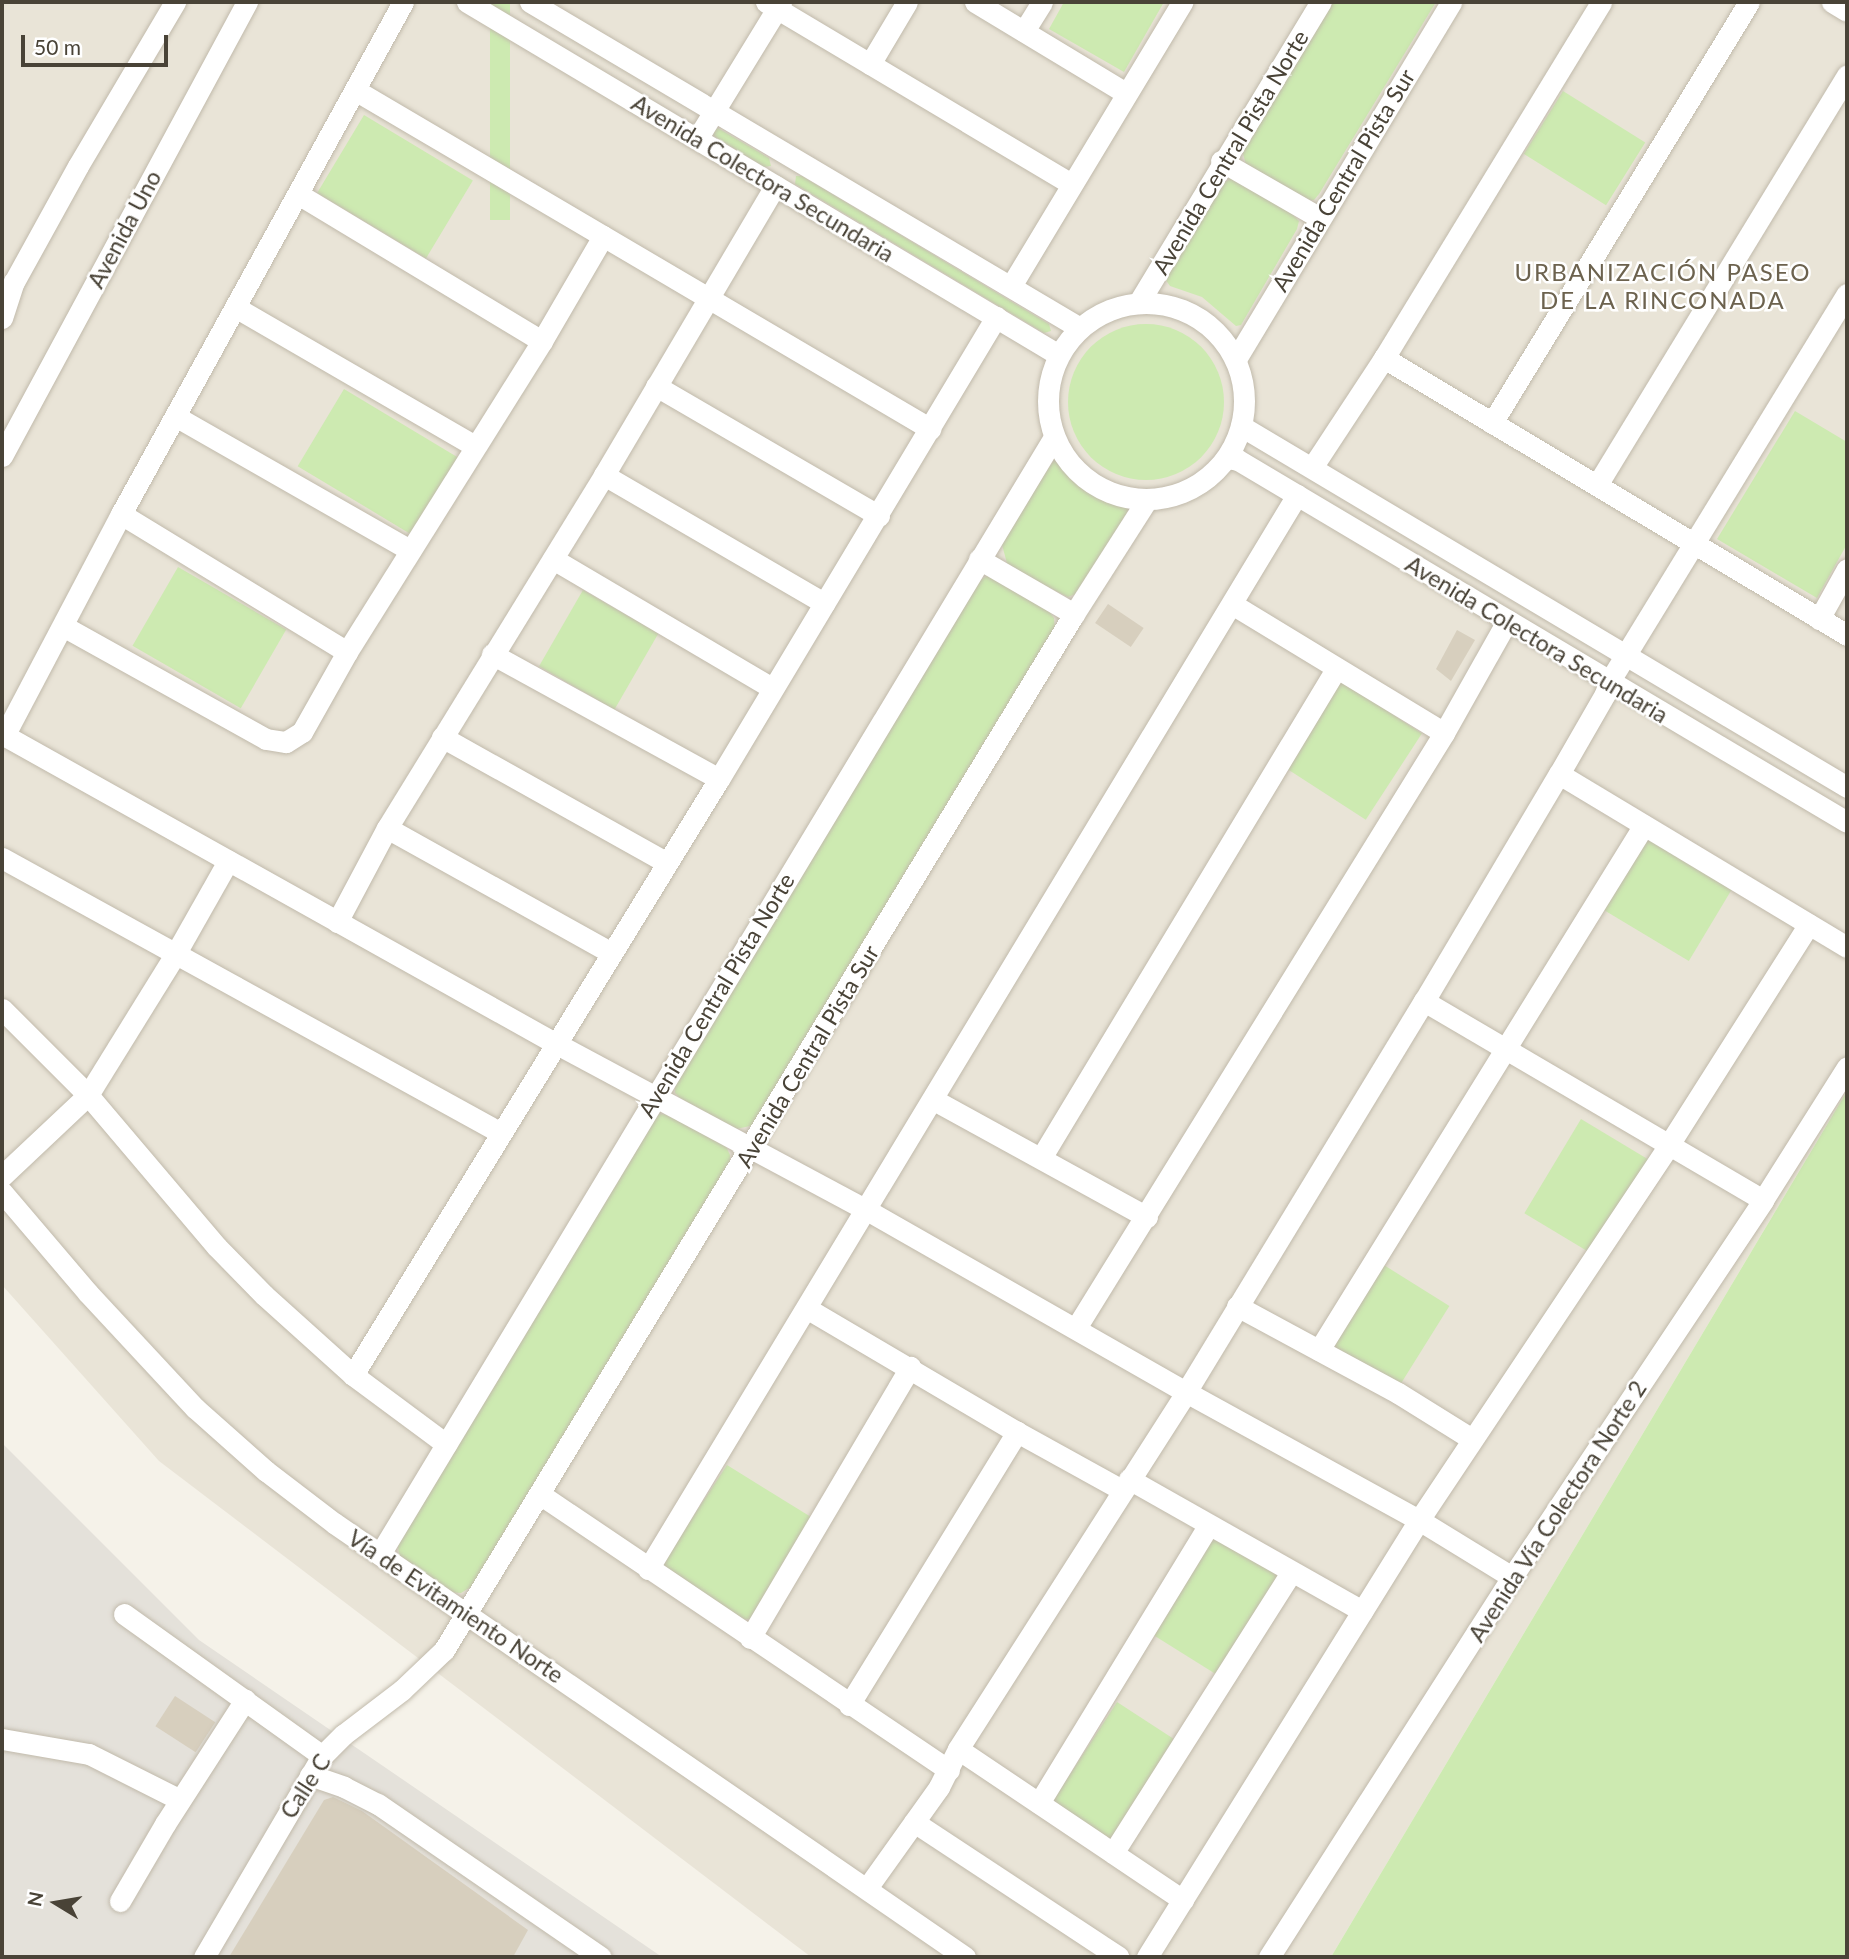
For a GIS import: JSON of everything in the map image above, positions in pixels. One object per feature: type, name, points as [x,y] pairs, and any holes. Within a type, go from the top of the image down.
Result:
[{"type":"street","points":[[2,318],[14,282],[65,189],[175,2]]},
{"type":"street","name":"Avenida Uno","points":[[2,456],[247,2]]},
{"type":"street","points":[[403,2],[121,514],[3,735],[555,1043],[865,1209],[1186,1392],[1419,1520],[1513,1577]]},
{"type":"street","name":"Avenida Colectora Secundaria","points":[[467,2],[1059,355]]},
{"type":"street","name":"Avenida Colectora Secundaria","points":[[530,2],[1080,328]]},
{"type":"street","points":[[870,64],[907,2]]},
{"type":"street","points":[[975,2],[1126,93]]},
{"type":"street","points":[[1024,31],[1042,2]]},
{"type":"street","points":[[1011,286],[1182,2]]},
{"type":"street","name":"Avenida Central Pista Norte","points":[[1139,302],[1222,161],[1321,2]]},
{"type":"street","name":"Avenida Central Pista Sur","points":[[1236,359],[1451,2]]},
{"type":"street","points":[[1313,467],[1384,358],[1601,2]]},
{"type":"street","points":[[1492,423],[1749,2]]},
{"type":"street","points":[[1832,2],[1847,11]]},
{"type":"street","points":[[697,139],[775,4],[1071,184]]},
{"type":"street","points":[[1597,485],[1847,75]]},
{"type":"street","points":[[355,90],[930,429]]},
{"type":"street","points":[[1222,161],[1320,218]]},
{"type":"street","points":[[337,922],[387,828],[604,475],[775,186]]},
{"type":"street","points":[[298,194],[542,341]]},
{"type":"street","points":[[63,626],[266,739],[286,743],[303,732],[346,652],[542,341],[603,236]]},
{"type":"street","points":[[866,1888],[949,1770],[958,1749],[1186,1392],[1424,1001],[1559,774],[1605,694],[1609,682],[1847,293]]},
{"type":"street","points":[[1139,302],[1169,304],[1196,316],[1219,335],[1236,359],[1244,393],[1241,426],[1227,458],[1211,475],[1192,489],[1170,497],[1147,500],[1123,498],[1101,489],[1081,476],[1065,458],[1054,437],[1048,414],[1048,390],[1059,355],[1080,328],[1107,310],[1139,302]]},
{"type":"street","points":[[235,307],[475,446]]},
{"type":"street","points":[[353,1375],[879,516],[996,317]]},
{"type":"street","points":[[1384,358],[1847,635]]},
{"type":"street","points":[[656,386],[879,516]]},
{"type":"street","points":[[175,416],[410,550]]},
{"type":"street","name":"Avenida Colectora Secundaria","points":[[1241,426],[1847,787]]},
{"type":"street","name":"Avenida Central Pista Norte","points":[[380,1554],[1054,437]]},
{"type":"street","name":"Avenida Colectora Secundaria","points":[[1227,458],[1238,460],[1847,822]]},
{"type":"street","points":[[604,475],[824,603]]},
{"type":"street","points":[[648,1569],[808,1309],[865,1209],[934,1100],[1297,495]]},
{"type":"street","name":"Avenida Central Pista Sur","points":[[467,1612],[1074,614],[1147,500]]},
{"type":"street","points":[[121,514],[346,652]]},
{"type":"street","points":[[553,559],[772,688]]},
{"type":"street","points":[[979,559],[1074,614]]},
{"type":"street","points":[[1819,619],[1847,569]]},
{"type":"street","points":[[1232,604],[1444,733]]},
{"type":"street","points":[[1076,1328],[1444,733],[1507,621]]},
{"type":"street","points":[[492,654],[719,779]]},
{"type":"street","points":[[1041,1158],[1336,669]]},
{"type":"street","points":[[442,737],[667,863]]},
{"type":"street","points":[[1559,774],[1847,947]]},
{"type":"street","points":[[1318,1350],[1644,825]]},
{"type":"street","points":[[387,828],[612,953]]},
{"type":"street","points":[[2,858],[501,1133]]},
{"type":"street","points":[[2,1176],[88,1095],[176,953],[228,860]]},
{"type":"street","points":[[1147,1957],[1419,1520],[1670,1143],[1809,924]]},
{"type":"street","points":[[1424,1001],[1763,1200]]},
{"type":"street","points":[[2,1009],[88,1095],[217,1247],[274,1304],[353,1375],[446,1444]]},
{"type":"street","name":"Avenida Vía Colectora Norte 2","points":[[1269,1957],[1513,1577],[1763,1200],[1847,1067]]},
{"type":"street","points":[[934,1100],[1147,1217]]},
{"type":"street","name":"Vía de Evitamiento Norte","points":[[2,1192],[88,1293],[195,1408],[266,1471],[380,1554],[965,1957]]},
{"type":"street","points":[[1237,1306],[1398,1393],[1472,1439]]},
{"type":"street","points":[[808,1309],[1017,1432],[1208,1526],[1362,1611]]},
{"type":"street","points":[[750,1638],[910,1367]]},
{"type":"street","points":[[849,1705],[1017,1432]]},
{"type":"street","points":[[541,1494],[849,1705],[949,1770]]},
{"type":"street","points":[[1039,1804],[1208,1526]]},
{"type":"street","points":[[1113,1853],[1291,1572]]},
{"type":"street","name":"Calle C","points":[[204,1957],[322,1756],[343,1735],[402,1690],[444,1650],[467,1612]]},
{"type":"street","points":[[124,1614],[322,1756]]},
{"type":"street","points":[[120,1901],[180,1800],[245,1700]]},
{"type":"street","points":[[2,1739],[89,1754],[180,1800]]},
{"type":"street","points":[[958,1749],[1183,1900]]},
{"type":"street","points":[[310,1775],[344,1787],[378,1804],[601,1957]]},
{"type":"street","points":[[914,1822],[1119,1957]]},
{"type":"shaded area","points":[[2,2],[1847,2],[1847,1091],[1331,1957],[811,1957],[159,1461],[2,1285]]},
{"type":"shaded area","points":[[2,1443],[199,1640],[662,1957],[2,1957]]},
{"type":"green space","points":[[490,2],[510,2],[510,220],[490,220]]},
{"type":"green space","points":[[1064,2],[1164,2],[1124,72],[1049,29]]},
{"type":"green space","points":[[1332,2],[1436,2],[1319,194],[1314,200],[1303,200],[1246,165],[1242,150]]},
{"type":"green space","points":[[1563,91],[1645,142],[1606,205],[1524,154]]},
{"type":"green space","points":[[364,115],[473,180],[426,258],[317,193]]},
{"type":"green space","points":[[718,128],[769,158],[771,166],[764,167],[714,136],[713,131]]},
{"type":"green space","points":[[796,176],[802,176],[1049,324],[1051,331],[1044,333],[795,184]]},
{"type":"green space","points":[[1231,178],[1290,212],[1299,221],[1297,229],[1241,325],[1236,326],[1202,297],[1170,286],[1163,276],[1220,186]]},
{"type":"green space","points":[[1146,324],[1176,330],[1201,347],[1218,372],[1224,402],[1218,432],[1201,457],[1176,474],[1146,480],[1116,474],[1091,457],[1074,432],[1068,402],[1074,372],[1091,347],[1116,330]]},
{"type":"green space","points":[[344,389],[458,458],[412,535],[298,466]]},
{"type":"green space","points":[[1795,411],[1847,442],[1847,544],[1817,598],[1717,539]]},
{"type":"green space","points":[[1056,457],[1069,475],[1090,492],[1132,505],[1078,593],[1068,597],[1008,567],[1001,541]]},
{"type":"green space","points":[[178,567],[286,630],[241,708],[133,646]]},
{"type":"green space","points":[[987,576],[997,577],[1048,610],[1054,618],[1055,629],[755,1125],[736,1129],[680,1098],[675,1093],[675,1085],[977,582]]},
{"type":"green space","points":[[583,590],[658,634],[614,710],[539,666]]},
{"type":"green space","points":[[1338,679],[1422,733],[1366,820],[1282,765]]},
{"type":"green space","points":[[1645,832],[1734,886],[1689,961],[1600,907]]},
{"type":"green space","points":[[1847,1091],[1847,1957],[1331,1957]]},
{"type":"green space","points":[[659,1114],[670,1115],[724,1142],[730,1155],[730,1165],[474,1585],[461,1593],[448,1592],[400,1561],[397,1539],[651,1120]]},
{"type":"green space","points":[[1581,1119],[1651,1161],[1595,1256],[1524,1213]]},
{"type":"green space","points":[[1379,1262],[1449,1306],[1396,1391],[1326,1347]]},
{"type":"green space","points":[[727,1465],[811,1517],[752,1619],[738,1620],[665,1572],[663,1562]]},
{"type":"green space","points":[[1215,1531],[1292,1579],[1228,1682],[1151,1634]]},
{"type":"green space","points":[[1117,1702],[1190,1749],[1118,1860],[1045,1813]]},
{"type":"building","points":[[1108,604],[1144,628],[1131,647],[1095,623]]},
{"type":"building","points":[[1457,630],[1475,640],[1451,681],[1436,669]]},
{"type":"building","points":[[175,1696],[215,1722],[196,1752],[155,1726]]},
{"type":"building","points":[[333,1797],[362,1811],[528,1930],[513,1957],[229,1957],[324,1800]]},
{"type":"district","name":"URBANIZACIÓN PASEO DE LA RINCONADA","points":[[1663,286]]}]
